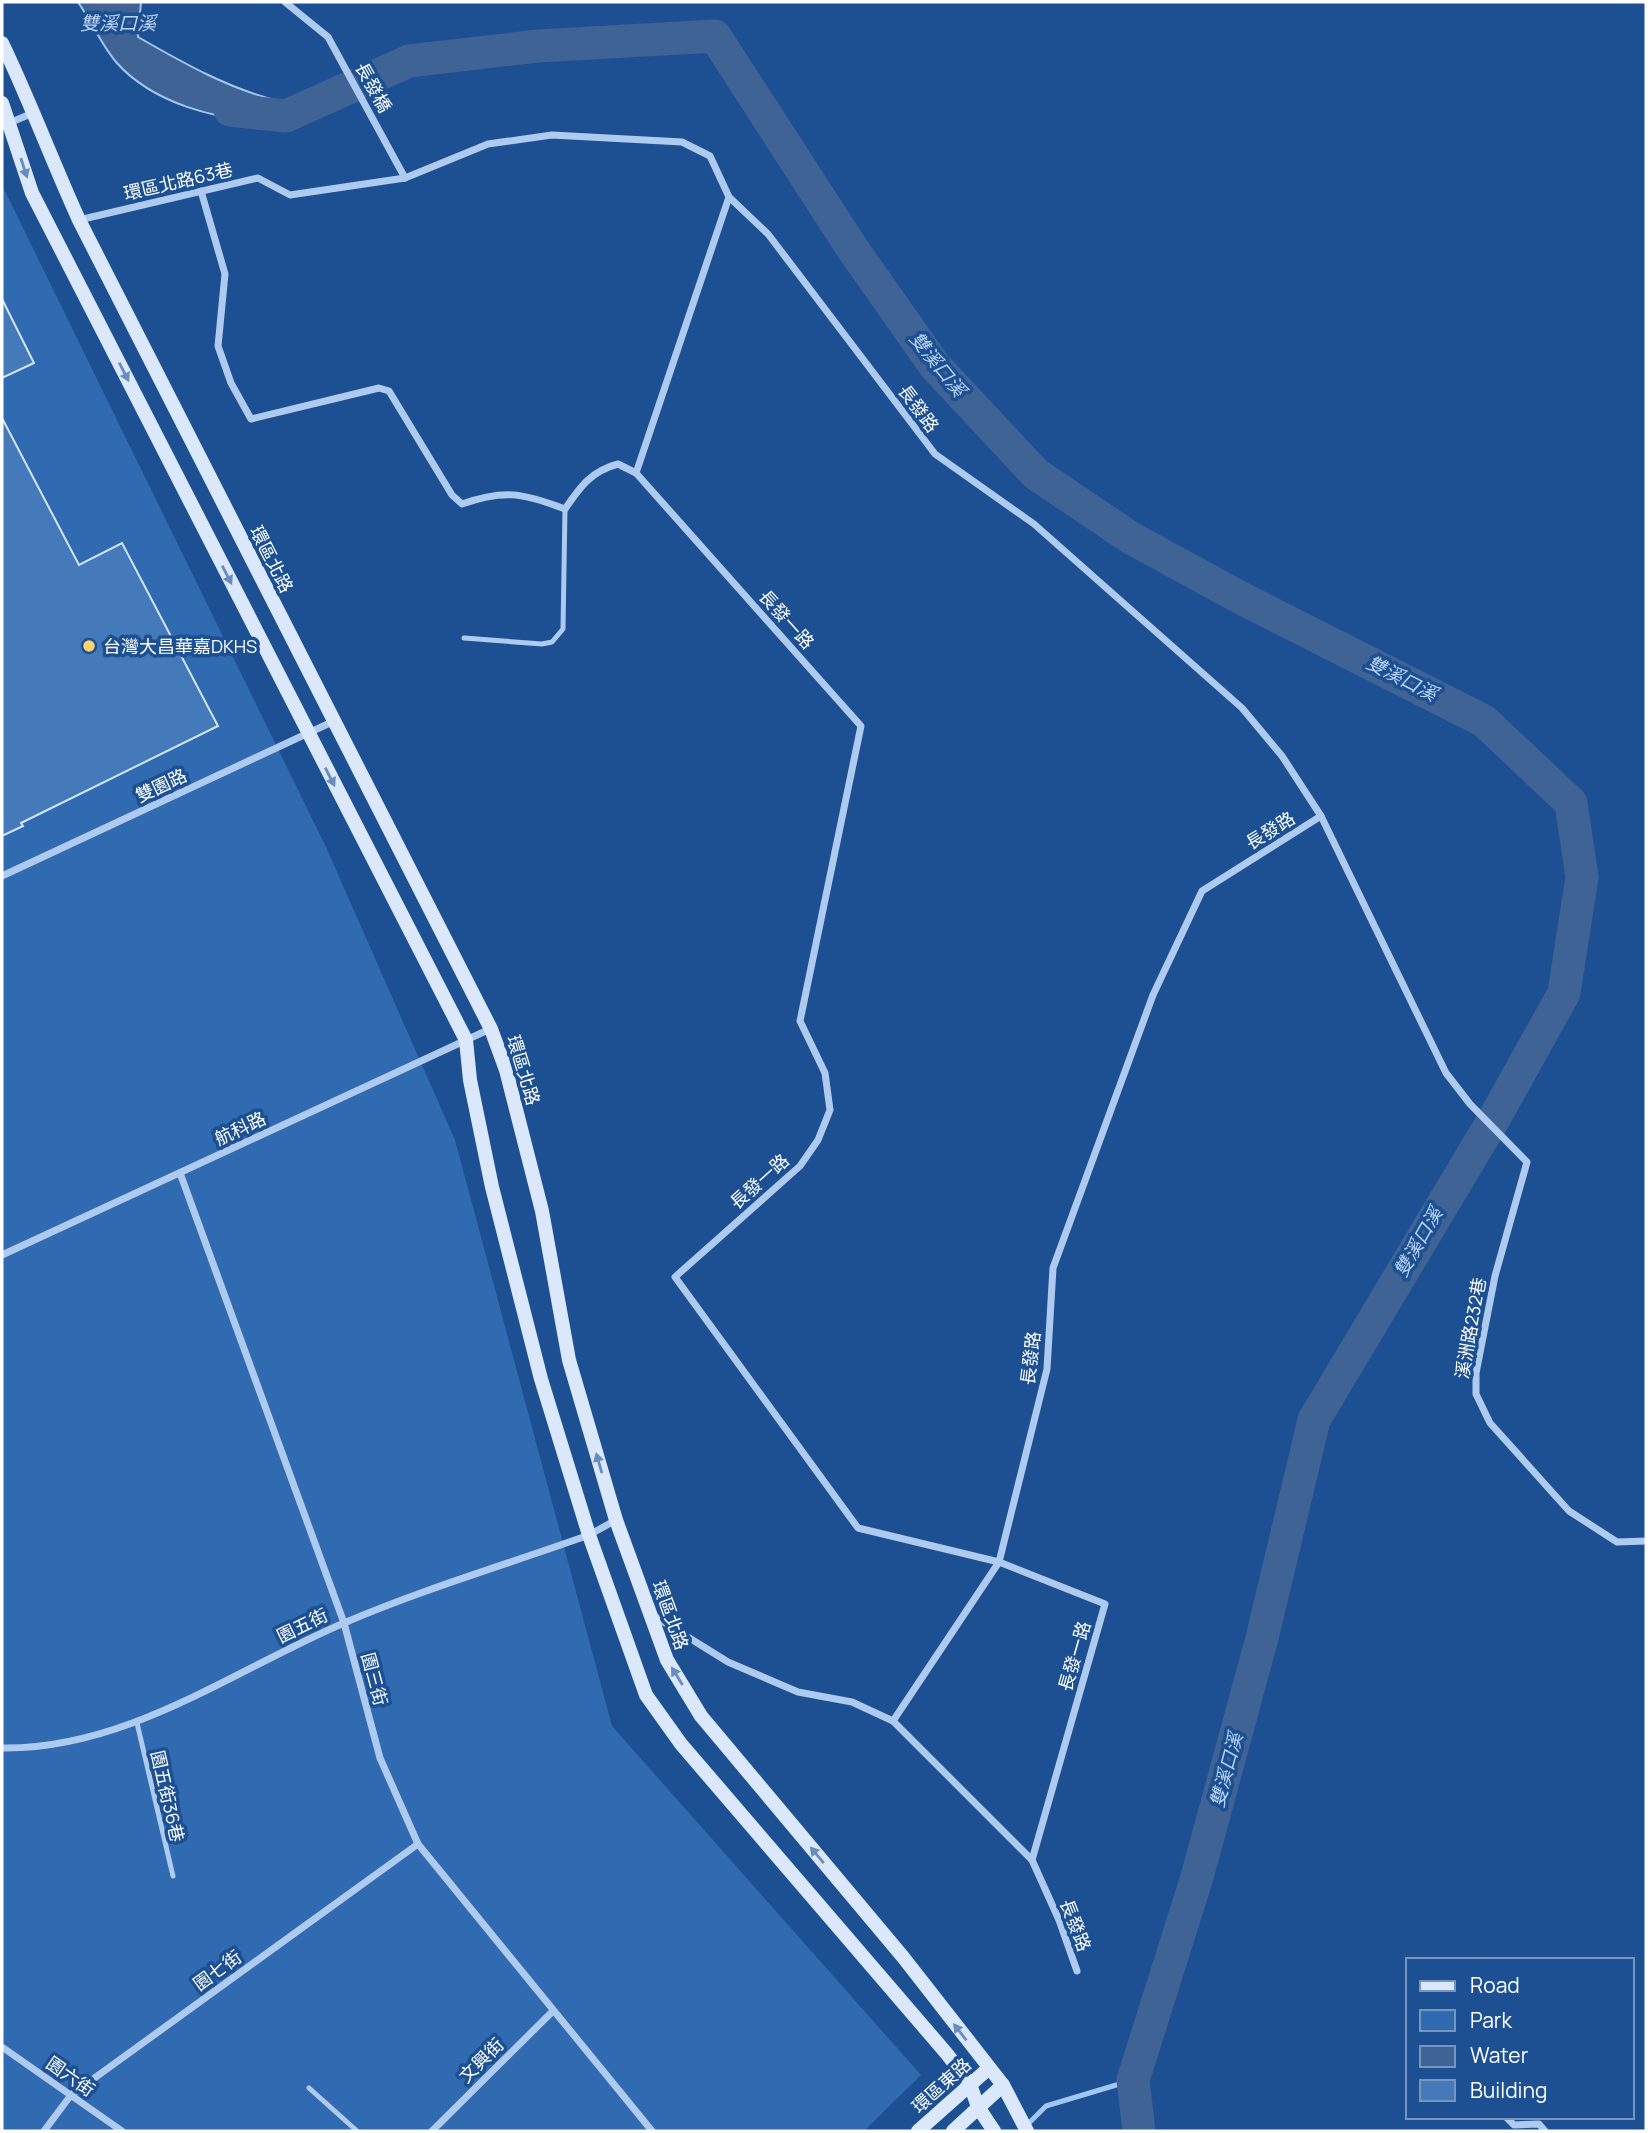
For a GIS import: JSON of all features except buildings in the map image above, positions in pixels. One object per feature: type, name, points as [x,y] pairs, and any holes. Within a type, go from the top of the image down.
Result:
[{"type":"street","name":"長發橋","points":[[285,2],[328,37],[405,177]]},
{"type":"street","name":"環區北路","points":[[2,43],[35,112],[44,145],[79,220],[332,722],[491,1029],[506,1070],[542,1211],[569,1360],[615,1520],[667,1660],[701,1716],[903,1957],[1003,2085],[1027,2131]]},
{"type":"street","points":[[2,103],[6,125],[32,193],[466,1040],[470,1080],[489,1174],[519,1298],[589,1535],[646,1695],[681,1744],[971,2084],[978,2107],[994,2131]]},
{"type":"street","points":[[6,125],[35,112]]},
{"type":"street","name":"長發路","points":[[405,177],[488,144],[552,135],[682,142],[710,156],[729,197],[768,234],[935,454],[1034,524],[1242,708],[1282,756],[1321,816],[1202,891],[1153,995],[1053,1268],[1047,1369],[999,1562],[893,1721],[1032,1860],[1059,1920],[1077,1971]]},
{"type":"street","name":"環區北路63巷","points":[[79,220],[258,178],[290,195],[405,177]]},
{"type":"street","points":[[201,191],[225,274],[218,346],[231,383],[251,419],[379,388],[388,391],[452,495],[461,504],[490,494],[514,493],[565,509],[586,480],[606,468],[618,464],[636,473],[729,197]]},
{"type":"street","name":"長發一路","points":[[636,473],[861,726],[800,1021],[825,1073],[830,1110],[818,1140],[800,1166],[675,1277],[858,1528],[999,1562],[1105,1604],[1032,1860]]},
{"type":"street","name":"雙園路","points":[[2,876],[332,722]]},
{"type":"street","name":"溪洲路232巷","points":[[1321,816],[1446,1073],[1470,1104],[1527,1162],[1495,1276],[1476,1373],[1476,1394],[1490,1423],[1569,1511],[1617,1542],[1646,1541]]},
{"type":"street","name":"航科路","points":[[2,1255],[491,1029]]},
{"type":"street","name":"園三街","points":[[180,1173],[344,1623],[380,1758],[418,1844],[652,2131]]},
{"type":"street","name":"園五街","points":[[2,1748],[71,1740],[136,1723],[344,1623],[589,1535],[615,1520]]},
{"type":"street","points":[[651,1614],[728,1662],[798,1692],[852,1702],[893,1721]]},
{"type":"street","name":"園七街","points":[[44,2131],[71,2095],[418,1844]]},
{"type":"street","name":"文興街","points":[[432,2131],[553,2011]]},
{"type":"street","name":"園六街","points":[[2,2047],[122,2131]]},
{"type":"street","name":"環區東路","points":[[918,2131],[989,2068]]},
{"type":"street","points":[[953,2131],[1003,2085]]},
{"type":"street","points":[[1508,2119],[1514,2125],[1539,2124],[1545,2131]]},
{"type":"lane","points":[[464,638],[542,644],[552,642],[563,629],[565,509]]},
{"type":"lane","name":"園五街36巷","points":[[136,1723],[173,1876]]},
{"type":"lane","points":[[309,2088],[357,2131]]},
{"type":"green space","points":[[2,185],[326,847],[455,1140],[612,1726],[921,2075],[864,2131],[2,2131]]},
{"type":"water","name":"雙溪口溪","points":[[78,2],[141,2],[138,37],[226,83],[282,102],[270,124],[228,118],[187,107],[148,89],[116,62]]},
{"type":"waterway","name":"雙溪口溪","points":[[230,110],[286,116],[409,61],[538,46],[715,36],[852,248],[935,366],[1036,474],[1131,538],[1241,598],[1484,721],[1571,803],[1582,877],[1564,993],[1495,1117],[1314,1420],[1262,1638],[1197,1877],[1133,2080],[1139,2131]]},
{"type":"waterway","points":[[1025,2127],[1046,2106],[1133,2080]]},
{"type":"place","name":"台灣大昌華嘉DKHS","points":[[89,646]]}]
